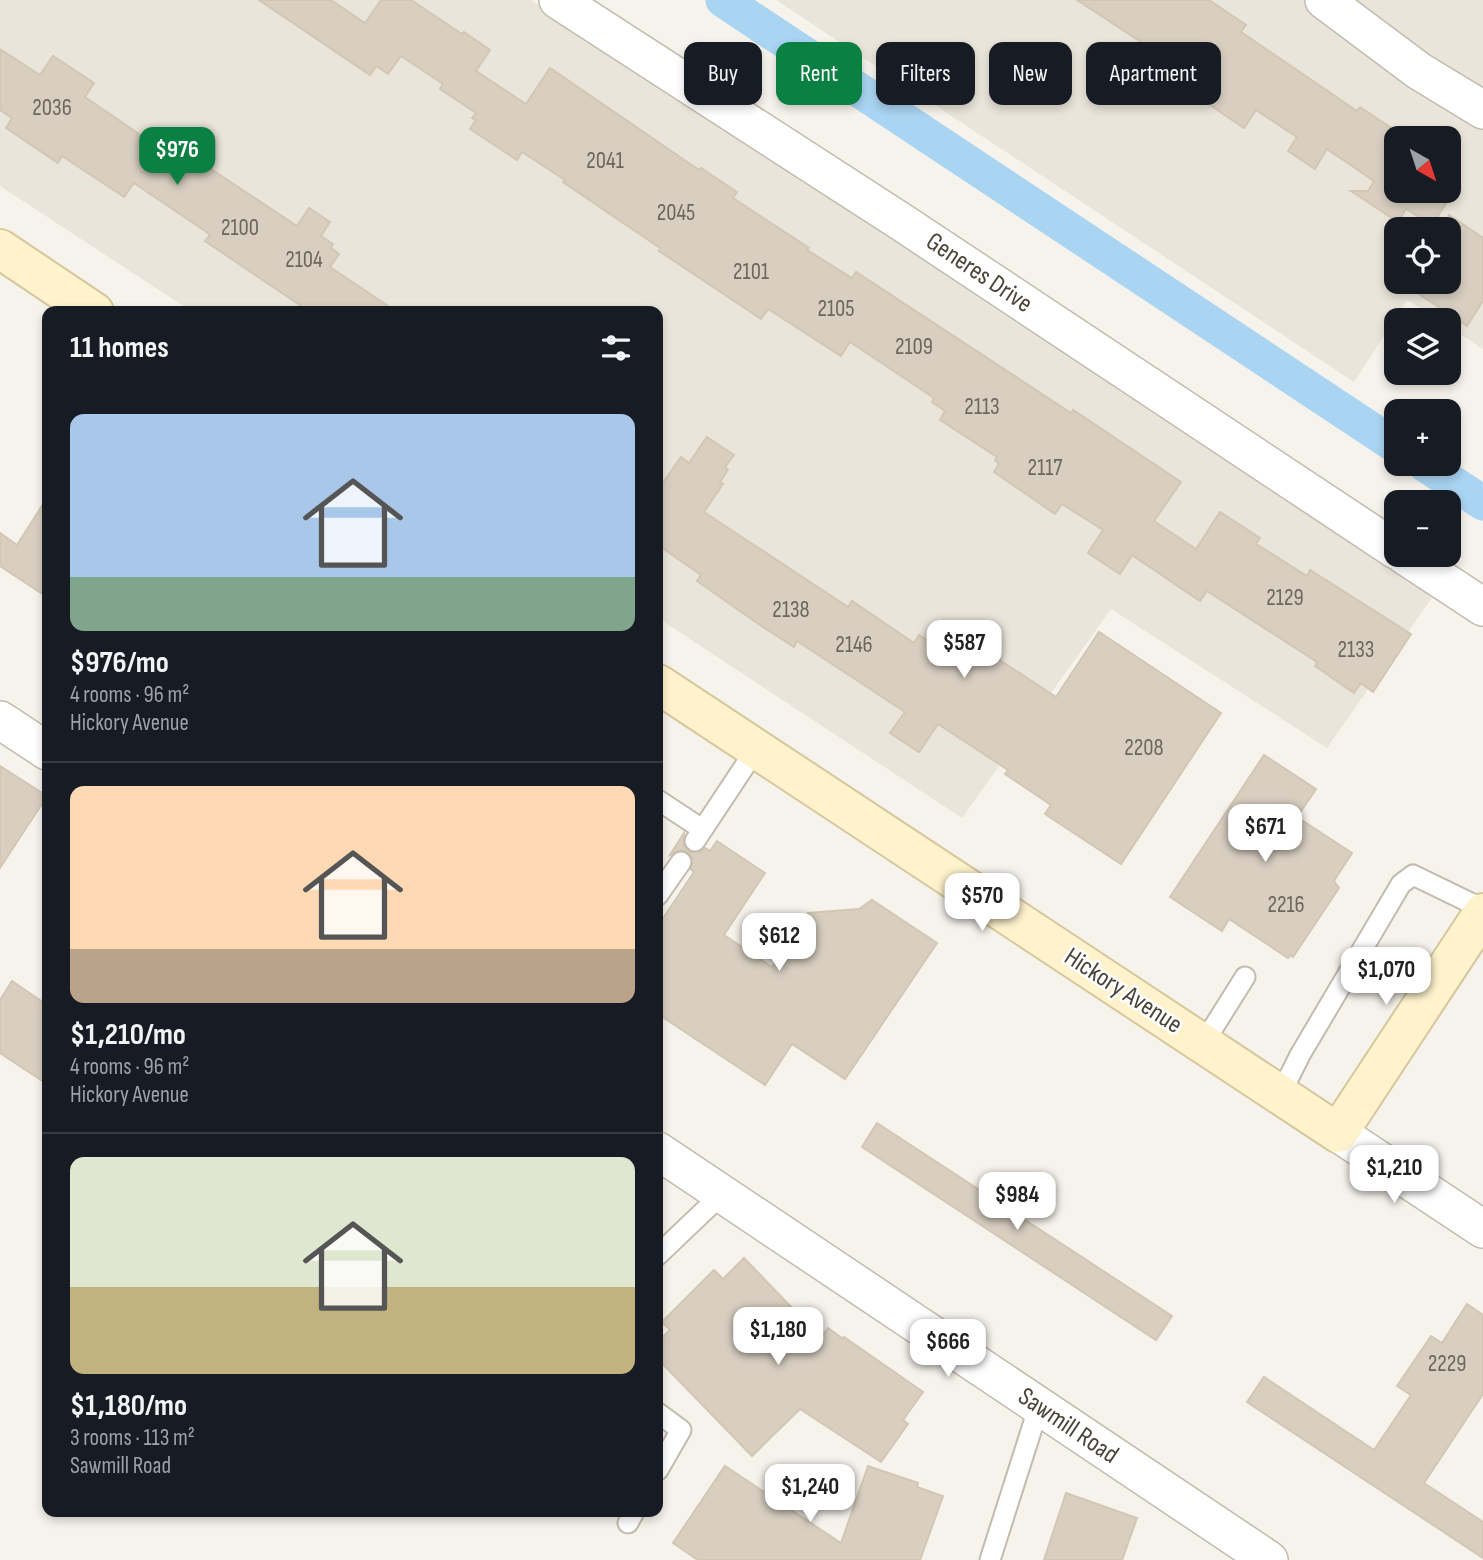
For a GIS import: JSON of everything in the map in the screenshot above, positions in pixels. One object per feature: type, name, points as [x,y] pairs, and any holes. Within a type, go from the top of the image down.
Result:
[{"type":"street","name":"Generes Drive","points":[[558,0],[904,223],[1384,542]]},
{"type":"street","points":[[1324,0],[1419,71],[1483,110]]},
{"type":"street","points":[[0,249],[85,306]]},
{"type":"street","points":[[1422,567],[1483,607]]},
{"type":"street","name":"Hickory Avenue","points":[[663,687],[1483,1229]]},
{"type":"street","points":[[0,720],[42,748]]},
{"type":"street","points":[[1338,1133],[1483,911]]},
{"type":"street","name":"Sawmill Road","points":[[663,1155],[1269,1560]]},
{"type":"lane","points":[[663,804],[699,835],[756,749]]},
{"type":"lane","points":[[663,888],[681,862]]},
{"type":"lane","points":[[1280,1095],[1300,1055],[1401,884],[1413,875],[1483,911]]},
{"type":"lane","points":[[1203,1044],[1245,977]]},
{"type":"lane","points":[[663,1250],[722,1194]]},
{"type":"lane","points":[[990,1560],[1039,1406]]},
{"type":"lane","points":[[663,1417],[681,1430],[663,1461]]},
{"type":"shaded area","points":[[0,0],[531,0],[684,101],[684,105],[690,105],[1384,564],[1384,567],[1389,567],[1433,596],[1327,748],[1111,609],[962,818],[663,621],[663,306],[183,306],[0,186]]},
{"type":"shaded area","points":[[776,0],[1483,0],[1483,349],[1461,335],[1461,308],[1420,308],[1407,300],[1402,308],[1384,308],[1384,336],[1354,382],[935,105],[975,105],[975,42],[876,42],[876,66],[862,57],[862,42],[840,42]]},
{"type":"building","points":[[259,0],[331,0],[365,23],[381,0],[411,0],[490,50],[476,71],[526,104],[550,68],[699,170],[701,168],[737,192],[733,198],[809,248],[807,250],[852,278],[856,272],[1181,482],[1154,521],[1196,549],[1220,512],[1260,538],[1256,544],[1307,576],[1310,570],[1411,634],[1373,692],[1361,683],[1354,693],[1315,666],[1317,662],[1207,591],[1200,601],[1132,555],[1120,574],[1088,553],[1103,530],[1062,504],[1055,514],[994,472],[999,464],[995,460],[997,457],[940,420],[945,411],[932,402],[934,398],[850,342],[841,356],[768,309],[761,319],[659,251],[660,248],[563,182],[565,180],[522,152],[517,160],[470,129],[476,120],[472,118],[476,113],[440,89],[443,84],[401,56],[388,74],[376,66],[370,75]]},
{"type":"building","points":[[1077,0],[1209,0],[1246,25],[1241,32],[1357,111],[1360,107],[1388,126],[1384,126],[1384,203],[1446,203],[1437,217],[1419,217],[1406,209],[1401,217],[1390,217],[1351,191],[1368,191],[1374,181],[1327,149],[1315,169],[1288,151],[1297,137],[1256,110],[1244,128],[1210,105],[1221,105],[1221,42],[1141,42]]},
{"type":"building","points":[[0,49],[40,75],[53,56],[94,83],[85,97],[167,153],[173,144],[297,226],[309,208],[330,222],[321,236],[333,244],[331,248],[339,254],[330,267],[388,306],[301,306],[205,241],[210,235],[134,183],[124,197],[62,156],[58,163],[6,128],[12,118],[0,110]]},
{"type":"building","points":[[1461,223],[1483,238],[1483,301],[1467,326],[1461,322],[1461,308],[1440,308],[1419,294],[1461,294]]},
{"type":"building","points":[[707,437],[734,455],[725,467],[728,470],[720,482],[723,484],[704,512],[848,607],[852,601],[914,643],[919,635],[954,658],[964,643],[991,662],[995,657],[1056,697],[1099,632],[1221,713],[1121,864],[1045,814],[1051,805],[1005,774],[1008,770],[938,724],[919,752],[890,733],[905,712],[797,641],[794,647],[697,581],[701,575],[663,548],[663,483],[681,457],[689,463]]},
{"type":"building","points":[[42,506],[42,594],[0,566],[0,533],[17,545]]},
{"type":"building","points":[[1264,755],[1316,789],[1297,817],[1352,853],[1334,881],[1339,888],[1293,957],[1291,955],[1288,958],[1229,919],[1222,931],[1170,897]]},
{"type":"building","points":[[0,766],[42,793],[42,804],[0,868]]},
{"type":"building","points":[[684,833],[684,846],[689,852],[700,852],[705,848],[710,851],[717,841],[765,873],[724,935],[772,967],[808,913],[859,909],[872,900],[937,943],[845,1079],[792,1044],[765,1085],[663,1017],[663,918],[694,872],[691,869],[692,857],[687,852],[681,850],[670,855]]},
{"type":"building","points":[[12,981],[42,1002],[42,1081],[0,1053],[0,1000]]},
{"type":"building","points":[[877,1123],[1172,1316],[1156,1340],[862,1147]]},
{"type":"building","points":[[744,1258],[821,1338],[828,1328],[923,1392],[903,1420],[908,1424],[881,1462],[800,1409],[752,1456],[663,1364],[663,1337],[670,1330],[663,1321],[714,1270],[723,1279]]},
{"type":"building","points":[[1467,1304],[1483,1315],[1483,1394],[1424,1483],[1483,1522],[1483,1558],[1247,1402],[1264,1377],[1374,1450],[1411,1395],[1397,1386],[1431,1336],[1442,1343]]},
{"type":"building","points":[[725,1466],[841,1543],[868,1466],[918,1483],[917,1487],[943,1496],[920,1560],[698,1560],[673,1543]]},
{"type":"building","points":[[1066,1493],[1137,1518],[1122,1560],[1044,1560]]},
{"type":"waterway","points":[[723,0],[1384,438]]},
{"type":"waterway","points":[[1442,476],[1483,503]]}]
